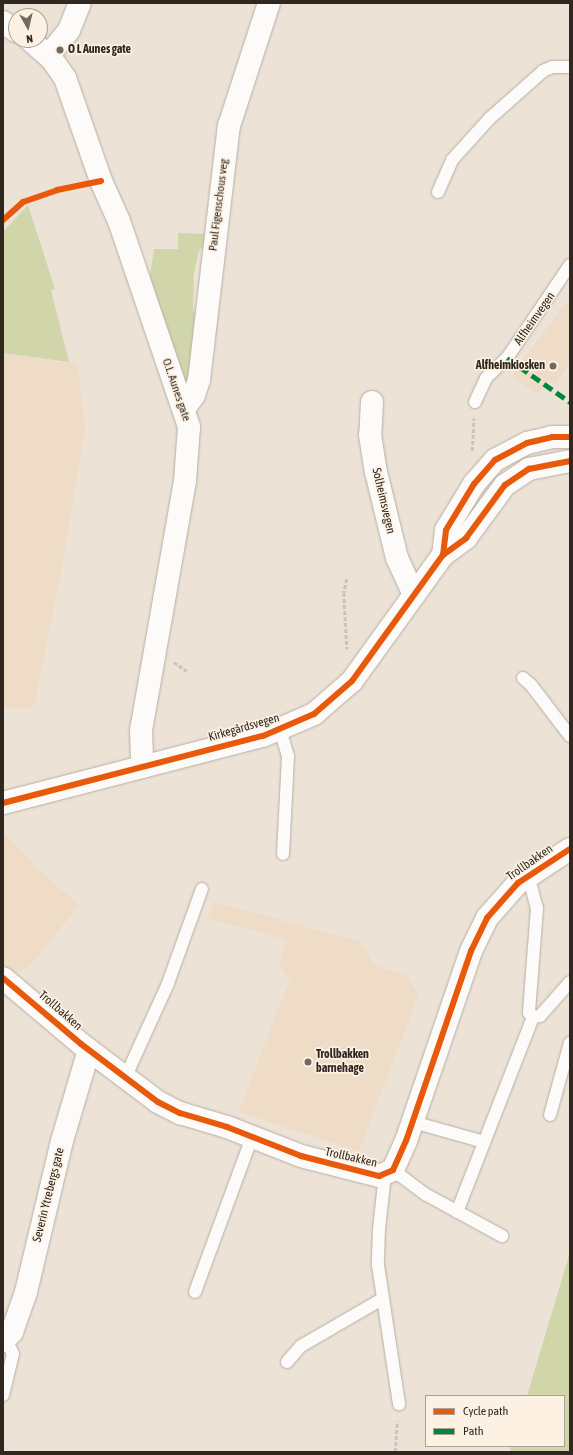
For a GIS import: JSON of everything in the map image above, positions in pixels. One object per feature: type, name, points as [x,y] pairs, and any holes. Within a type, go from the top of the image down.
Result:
[{"type":"street","points":[[49,56],[69,30],[80,3]]},
{"type":"street","name":"Paul Figenschous veg","points":[[184,409],[194,394],[199,380],[230,126],[269,3]]},
{"type":"street","name":"O.L. Aunes gate","points":[[40,48],[49,56],[65,78],[101,181],[119,221],[189,427],[189,446],[141,730],[142,766]]},
{"type":"street","name":"Solheimsvegen","points":[[372,402],[370,435],[376,472],[397,558],[414,595]]},
{"type":"street","name":"Kirkegårdsvegen","points":[[443,555],[446,530],[474,484],[495,460],[527,442],[552,437],[570,437]]},
{"type":"street","name":"Kirkegårdsvegen","points":[[3,803],[280,730],[314,714],[343,690],[443,555],[466,538],[506,485],[514,478],[541,465],[570,461]]},
{"type":"street","name":"Trollbakken","points":[[3,978],[89,1050],[158,1102],[180,1113],[332,1166],[368,1175],[389,1172],[413,1122],[471,951],[487,918],[506,894],[528,875],[570,849]]},
{"type":"street","name":"Severin Ytrebergs gate","points":[[4,1340],[18,1318],[26,1292],[62,1141],[89,1050]]},
{"type":"lane","points":[[438,192],[452,160],[489,120],[543,71],[557,66],[570,67]]},
{"type":"lane","name":"Alfheimvegen","points":[[475,402],[486,378],[507,358],[568,272]]},
{"type":"lane","points":[[523,678],[531,685],[570,736]]},
{"type":"lane","points":[[280,730],[288,756],[283,854]]},
{"type":"lane","points":[[457,1212],[533,1017],[528,1007],[537,908],[528,875]]},
{"type":"lane","points":[[125,1078],[164,993],[202,889]]},
{"type":"lane","points":[[533,1017],[540,1016],[570,982]]},
{"type":"lane","points":[[550,1114],[570,1043]]},
{"type":"lane","points":[[413,1122],[484,1142]]},
{"type":"lane","points":[[195,1292],[252,1137]]},
{"type":"lane","points":[[399,1404],[391,1336],[382,1299],[378,1265],[379,1229],[389,1172],[425,1194],[502,1236]]},
{"type":"lane","points":[[287,1362],[301,1346],[382,1299]]},
{"type":"lane","points":[[3,1395],[13,1354],[4,1340]]},
{"type":"path","points":[[474,458],[472,441],[475,402]]},
{"type":"path","points":[[346,579],[344,593],[348,652]]},
{"type":"path","points":[[395,1452],[399,1404]]},
{"type":"shaded area","points":[[569,299],[570,361],[556,385],[548,381],[539,394],[511,376]]},
{"type":"shaded area","points":[[3,353],[78,365],[85,428],[58,589],[34,706],[20,709],[3,706]]},
{"type":"shaded area","points":[[3,831],[38,869],[79,905],[36,959],[24,970],[14,973],[3,967]]},
{"type":"shaded area","points":[[214,902],[362,942],[374,965],[408,976],[418,996],[359,1151],[239,1112],[279,1006],[290,982],[279,965],[287,940],[207,918]]},
{"type":"green space","points":[[28,205],[55,289],[51,290],[69,362],[3,353],[3,232]]},
{"type":"green space","points":[[178,233],[206,234],[206,243],[199,251],[194,273],[193,310],[200,320],[198,347],[186,386],[162,322],[150,276],[154,249],[178,249]]},
{"type":"green space","points":[[570,1252],[570,1452],[510,1452],[511,1447],[565,1447],[565,1395],[527,1395]]},
{"type":"marked path","points":[[507,358],[570,402]]},
{"type":"cycle path","points":[[3,220],[23,202],[57,190],[101,181]]},
{"type":"cycle path","points":[[443,555],[446,530],[474,484],[495,460],[527,443],[552,437],[570,437]]},
{"type":"cycle path","points":[[3,803],[263,736],[314,714],[352,681],[443,555],[466,538],[505,485],[529,469],[570,461]]},
{"type":"cycle path","points":[[3,978],[81,1044],[158,1102],[180,1113],[227,1127],[301,1156],[379,1176],[393,1170],[406,1141],[471,951],[487,918],[518,883],[570,849]]},
{"type":"place","name":"O L Aunes gate","points":[[60,50]]},
{"type":"place","name":"Alfheimkiosken","points":[[553,366]]},
{"type":"place","name":"Trollbakken barnehage","points":[[308,1062]]}]
